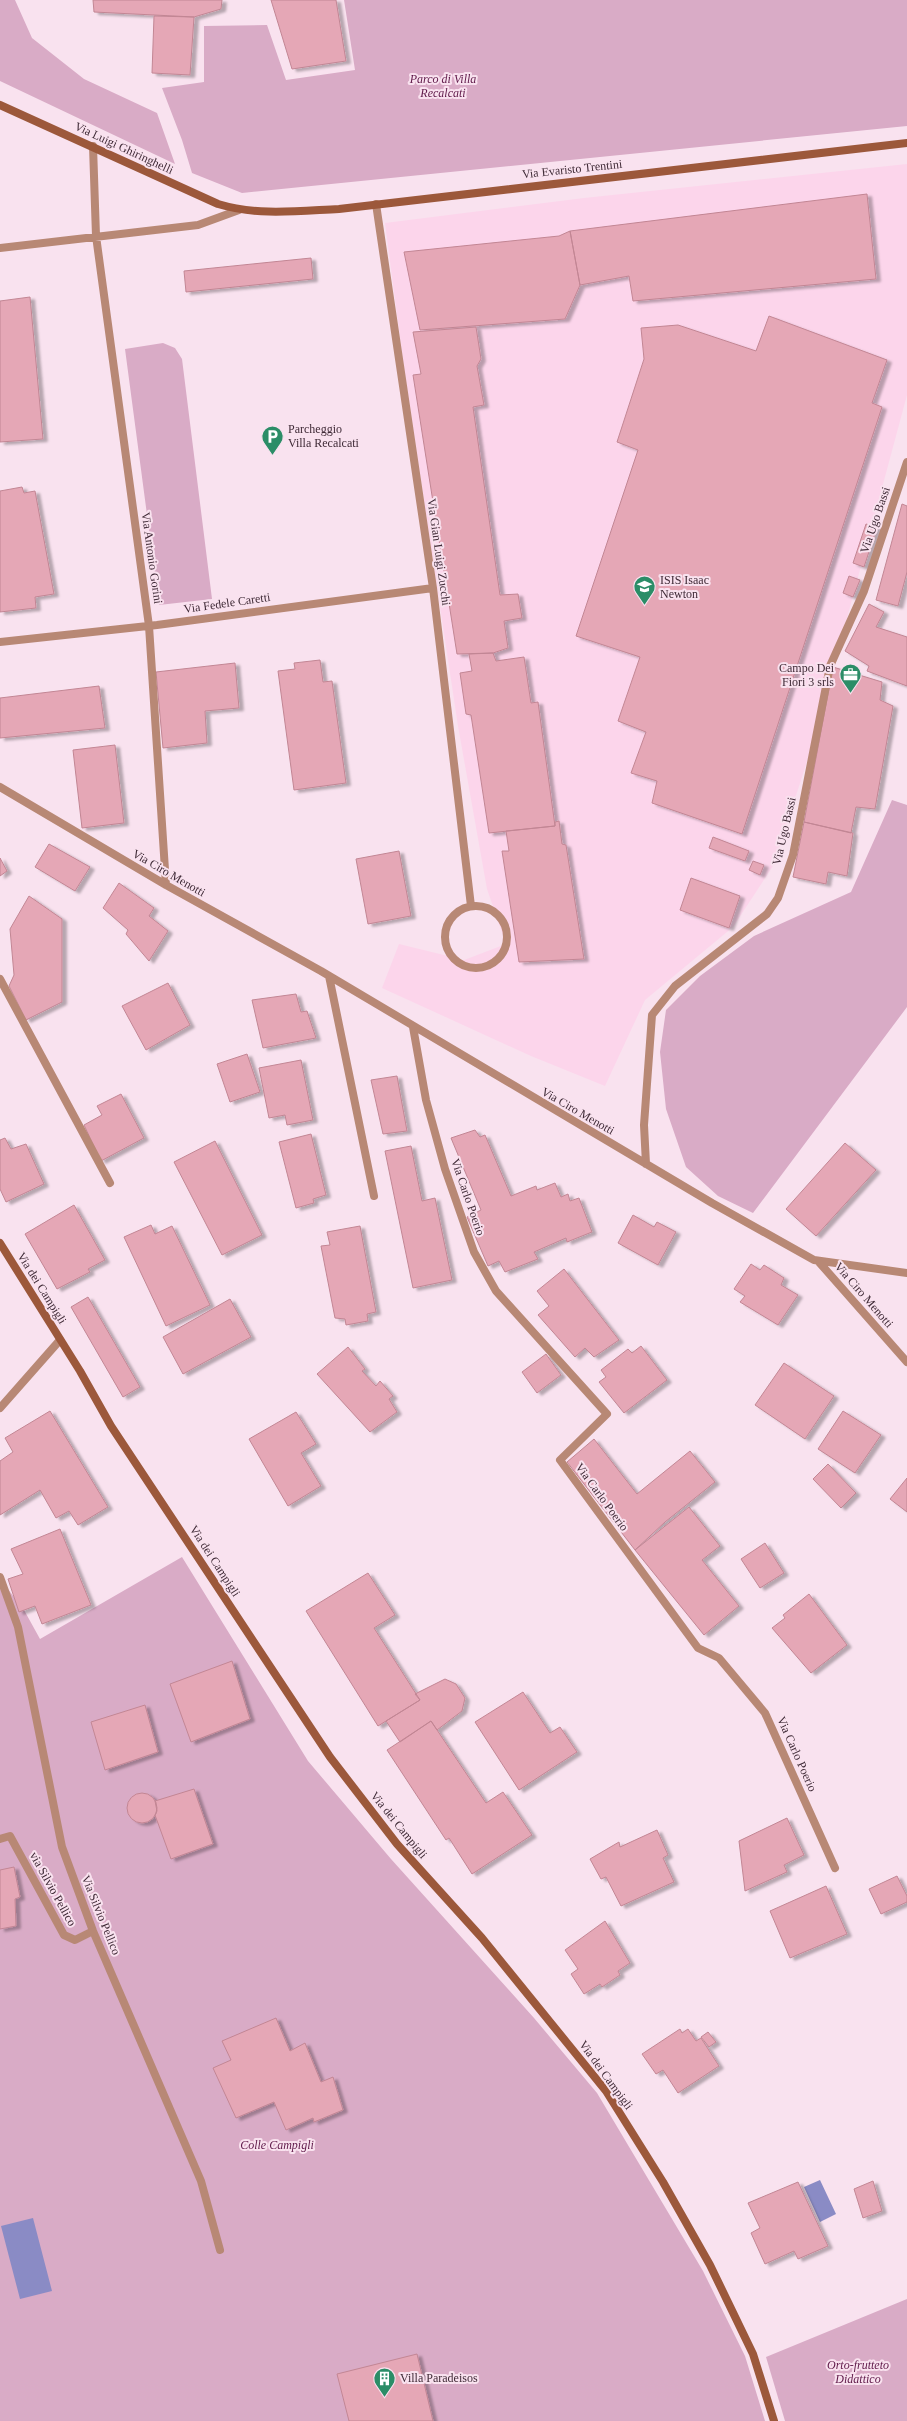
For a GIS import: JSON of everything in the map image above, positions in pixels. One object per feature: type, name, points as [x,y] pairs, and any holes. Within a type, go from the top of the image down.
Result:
[{"type":"street","name":"Via Luigi Ghiringhelli","points":[[0,105],[218,204],[239,210]]},
{"type":"street","name":"Via Evaristo Trentini","points":[[239,210],[263,213],[339,209],[907,143]]},
{"type":"street","name":"Via Antonio Gorini","points":[[93,146],[96,236],[149,626],[166,886]]},
{"type":"street","name":"Via Gian Luigi Zucchi","points":[[376,204],[433,588],[471,906]]},
{"type":"street","points":[[0,248],[198,225],[239,210]]},
{"type":"street","name":"Via Ugo Bassi","points":[[646,1164],[644,1125],[652,1015],[675,986],[767,914],[778,898],[793,855],[830,666],[864,591],[907,462]]},
{"type":"street","name":"Via Fedele Caretti","points":[[0,642],[149,626],[433,588]]},
{"type":"street","name":"Via Ciro Menotti","points":[[0,787],[166,886],[329,976],[646,1164],[818,1261],[907,1362]]},
{"type":"street","points":[[471,906],[487,908],[494,912],[505,926],[506,944],[502,953],[486,966],[477,968],[459,963],[447,949],[444,940],[445,930],[454,914],[471,906]]},
{"type":"street","points":[[329,976],[374,1196]]},
{"type":"street","points":[[0,979],[110,1183]]},
{"type":"street","name":"Via Carlo Poerio","points":[[413,1027],[426,1100],[443,1162],[474,1252],[496,1291],[607,1414],[560,1460],[698,1648],[719,1658],[765,1713],[835,1868]]},
{"type":"street","name":"Via dei Campigli","points":[[0,1243],[111,1426],[330,1757],[397,1844],[482,1938],[606,2091],[662,2182],[710,2265],[753,2354],[774,2421]]},
{"type":"street","name":"Via Ciro Menotti","points":[[818,1261],[907,1273]]},
{"type":"street","points":[[0,1408],[60,1340]]},
{"type":"street","name":"Via Silvio Pellico","points":[[0,1577],[18,1627],[62,1847],[93,1931],[201,2181],[220,2250]]},
{"type":"street","name":"via Silvio Pellico","points":[[0,1839],[10,1836],[64,1935],[75,1940],[93,1931]]},
{"type":"shaded area","name":"ISIS Isaac Newton","points":[[907,164],[907,395],[815,737],[773,866],[733,927],[645,1000],[605,1086],[531,1056],[382,988],[399,944],[452,957],[459,962],[506,944],[487,889],[458,726],[403,361],[385,223],[584,198]]},
{"type":"green space","points":[[0,0],[15,0],[32,38],[84,79],[157,113],[175,164],[0,81]]},
{"type":"green space","name":"Parco di Villa Recalcati","points":[[344,0],[907,0],[907,126],[242,193],[192,173],[182,140],[162,88],[204,82],[204,26],[267,25],[286,80],[355,70]]},
{"type":"green space","points":[[163,343],[175,348],[182,359],[212,599],[159,605],[125,349]]},
{"type":"green space","points":[[892,800],[907,805],[907,1007],[753,1213],[718,1196],[686,1167],[666,1109],[660,1052],[666,1010],[700,976],[754,936],[851,892]]},
{"type":"green space","name":"Colle Campigli","points":[[182,1557],[308,1761],[391,1859],[534,2018],[597,2093],[703,2271],[745,2356],[765,2421],[0,2421],[0,1579],[24,1610],[40,1639]]},
{"type":"green space","name":"Orto-frutteto Didattico","points":[[907,2299],[907,2421],[785,2421],[766,2357]]},
{"type":"water","points":[[820,2180],[836,2214],[820,2222],[804,2187]]},
{"type":"water","points":[[33,2218],[52,2291],[20,2299],[1,2226]]},
{"type":"building","points":[[93,0],[222,0],[221,9],[194,17],[94,12]]},
{"type":"building","points":[[271,0],[336,0],[346,61],[292,69]]},
{"type":"building","points":[[154,16],[194,17],[190,75],[152,73]]},
{"type":"building","points":[[867,194],[876,279],[633,301],[629,276],[580,285],[570,231]]},
{"type":"building","points":[[570,231],[580,285],[565,319],[420,330],[404,252],[559,236]]},
{"type":"building","points":[[311,258],[313,279],[186,292],[184,271]]},
{"type":"building","points":[[30,297],[43,439],[0,442],[0,301]]},
{"type":"building","points":[[769,316],[887,360],[872,403],[882,407],[742,834],[652,803],[657,781],[631,773],[646,732],[618,721],[640,657],[576,636],[638,450],[617,442],[644,359],[641,328],[678,325],[756,351]]},
{"type":"building","points":[[476,327],[481,359],[477,366],[484,405],[473,407],[500,595],[518,594],[522,618],[504,621],[508,648],[493,653],[457,654],[413,375],[421,374],[413,332]]},
{"type":"building","points":[[22,487],[24,493],[35,491],[54,594],[35,597],[36,608],[0,612],[0,491]]},
{"type":"building","points":[[902,504],[907,506],[907,572],[898,606],[876,600]]},
{"type":"building","points":[[866,524],[877,527],[864,567],[853,563]]},
{"type":"building","points":[[849,576],[860,580],[853,597],[843,593]]},
{"type":"building","points":[[869,604],[884,612],[876,627],[907,637],[907,686],[867,671],[869,666],[845,651]]},
{"type":"building","points":[[493,653],[496,661],[524,657],[531,703],[538,702],[555,826],[489,833],[471,715],[466,714],[460,673],[472,671],[469,654]]},
{"type":"building","points":[[320,660],[323,682],[332,681],[346,783],[294,790],[278,671],[295,669],[294,663]]},
{"type":"building","points":[[235,663],[239,708],[205,711],[207,743],[163,748],[156,672]]},
{"type":"building","points":[[833,667],[882,682],[880,700],[893,706],[875,809],[856,807],[851,833],[804,822]]},
{"type":"building","points":[[99,686],[105,728],[0,738],[0,698]]},
{"type":"building","points":[[115,745],[124,823],[82,828],[73,750]]},
{"type":"building","points":[[559,821],[562,844],[566,845],[584,959],[519,962],[502,851],[509,851],[506,831],[555,826],[555,822]]},
{"type":"building","points":[[804,822],[853,833],[847,876],[828,872],[826,884],[793,877]]},
{"type":"building","points":[[713,837],[749,851],[745,861],[709,848]]},
{"type":"building","points":[[49,844],[90,867],[75,891],[35,867]]},
{"type":"building","points":[[399,851],[411,916],[368,924],[356,859]]},
{"type":"building","points":[[0,858],[7,871],[0,876]]},
{"type":"building","points":[[753,861],[764,865],[760,875],[749,870]]},
{"type":"building","points":[[691,878],[740,896],[729,928],[680,910]]},
{"type":"building","points":[[119,883],[154,908],[149,916],[168,931],[149,961],[126,934],[128,930],[103,908]]},
{"type":"building","points":[[29,896],[62,919],[62,1002],[26,1020],[9,986],[14,975],[10,929]]},
{"type":"building","points":[[168,983],[190,1025],[146,1050],[122,1006]]},
{"type":"building","points":[[296,994],[301,1012],[307,1011],[316,1038],[263,1048],[252,1000]]},
{"type":"building","points":[[247,1054],[260,1092],[230,1102],[217,1064]]},
{"type":"building","points":[[301,1060],[313,1120],[287,1125],[285,1115],[269,1118],[259,1068]]},
{"type":"building","points":[[397,1076],[407,1131],[383,1134],[371,1080]]},
{"type":"building","points":[[121,1094],[144,1138],[101,1161],[84,1125],[102,1115],[97,1106]]},
{"type":"building","points":[[475,1130],[480,1137],[485,1135],[511,1196],[536,1186],[537,1190],[555,1183],[561,1197],[568,1194],[570,1201],[579,1198],[592,1232],[567,1242],[566,1238],[534,1252],[538,1259],[505,1272],[499,1261],[488,1266],[467,1217],[481,1210],[451,1138]]},
{"type":"building","points":[[311,1134],[326,1195],[313,1199],[314,1203],[296,1208],[279,1142]]},
{"type":"building","points":[[5,1138],[11,1149],[26,1144],[44,1184],[6,1202],[0,1189],[0,1140]]},
{"type":"building","points":[[215,1141],[262,1235],[222,1255],[174,1162]]},
{"type":"building","points":[[845,1143],[876,1170],[816,1236],[786,1209]]},
{"type":"building","points":[[411,1146],[422,1201],[435,1198],[452,1280],[413,1288],[385,1151]]},
{"type":"building","points":[[74,1205],[105,1260],[88,1269],[90,1272],[57,1289],[25,1234]]},
{"type":"building","points":[[633,1215],[654,1227],[657,1222],[676,1232],[658,1265],[618,1243]]},
{"type":"building","points":[[151,1225],[155,1234],[172,1226],[210,1305],[166,1326],[124,1237]]},
{"type":"building","points":[[360,1226],[376,1312],[367,1314],[368,1321],[346,1325],[345,1319],[335,1318],[321,1246],[330,1245],[327,1232]]},
{"type":"building","points":[[751,1264],[760,1270],[764,1265],[784,1278],[781,1285],[798,1295],[778,1325],[740,1302],[745,1296],[734,1289]]},
{"type":"building","points":[[564,1269],[619,1340],[594,1357],[585,1348],[575,1357],[538,1315],[549,1306],[537,1291]]},
{"type":"building","points":[[88,1297],[140,1387],[123,1397],[71,1307]]},
{"type":"building","points":[[230,1299],[251,1337],[183,1374],[163,1337]]},
{"type":"building","points":[[641,1346],[667,1380],[624,1413],[599,1382],[606,1377],[601,1370],[628,1349],[632,1353]]},
{"type":"building","points":[[348,1347],[365,1369],[362,1371],[376,1386],[380,1381],[393,1396],[389,1399],[397,1412],[370,1432],[317,1374]]},
{"type":"building","points":[[546,1354],[561,1375],[537,1393],[522,1372]]},
{"type":"building","points":[[784,1363],[834,1396],[805,1439],[755,1405]]},
{"type":"building","points":[[50,1411],[108,1507],[78,1525],[69,1511],[56,1518],[40,1490],[0,1515],[0,1461],[13,1452],[5,1438]]},
{"type":"building","points":[[843,1411],[881,1435],[855,1473],[818,1449]]},
{"type":"building","points":[[296,1412],[316,1444],[301,1453],[321,1486],[288,1506],[249,1439]]},
{"type":"building","points":[[594,1439],[637,1494],[690,1451],[715,1482],[665,1522],[635,1550],[567,1462]]},
{"type":"building","points":[[828,1464],[856,1493],[841,1508],[813,1479]]},
{"type":"building","points":[[907,1478],[907,1512],[890,1499]]},
{"type":"building","points":[[689,1507],[720,1546],[702,1560],[739,1606],[704,1635],[635,1550]]},
{"type":"building","points":[[60,1529],[91,1605],[42,1624],[35,1606],[19,1612],[8,1579],[23,1574],[11,1549]]},
{"type":"building","points":[[765,1543],[784,1573],[760,1588],[741,1559]]},
{"type":"building","points":[[368,1573],[395,1615],[374,1628],[420,1700],[378,1726],[306,1611]]},
{"type":"building","points":[[809,1594],[847,1645],[811,1673],[772,1628],[785,1618],[783,1615]]},
{"type":"building","points":[[232,1661],[250,1719],[191,1742],[170,1684]]},
{"type":"building","points":[[445,1679],[456,1684],[465,1698],[462,1711],[437,1730],[431,1721],[400,1742],[386,1721],[420,1700],[415,1694]]},
{"type":"building","points":[[523,1692],[550,1733],[560,1727],[577,1752],[519,1790],[475,1722]]},
{"type":"building","points":[[145,1705],[158,1752],[105,1770],[91,1722]]},
{"type":"building","points":[[431,1721],[486,1803],[503,1792],[532,1835],[472,1874],[449,1838],[446,1840],[387,1750]]},
{"type":"building","points":[[194,1789],[213,1844],[171,1859],[155,1815],[157,1811],[155,1801]]},
{"type":"building","points":[[142,1793],[148,1794],[156,1802],[156,1814],[148,1822],[142,1823],[136,1822],[128,1814],[127,1808],[128,1802],[136,1794]]},
{"type":"building","points":[[787,1818],[804,1855],[784,1865],[787,1872],[745,1891],[739,1841]]},
{"type":"building","points":[[657,1830],[668,1855],[663,1858],[674,1882],[621,1906],[606,1877],[601,1879],[590,1859],[619,1842],[620,1847]]},
{"type":"building","points":[[14,1867],[20,1897],[15,1899],[16,1926],[0,1929],[0,1870]]},
{"type":"building","points":[[897,1876],[907,1896],[907,1902],[881,1914],[869,1889]]},
{"type":"building","points":[[826,1886],[847,1934],[790,1958],[770,1911]]},
{"type":"building","points":[[605,1921],[630,1963],[618,1971],[620,1975],[602,1987],[600,1984],[584,1994],[571,1974],[578,1969],[565,1950]]},
{"type":"building","points":[[276,2018],[290,2051],[305,2043],[321,2082],[333,2077],[343,2110],[314,2122],[313,2118],[286,2130],[274,2102],[236,2118],[213,2068],[231,2060],[222,2041]]},
{"type":"building","points":[[680,2029],[682,2033],[688,2029],[696,2041],[701,2038],[719,2066],[678,2093],[663,2070],[656,2074],[642,2054]]},
{"type":"building","points":[[708,2032],[716,2042],[709,2047],[701,2037]]},
{"type":"building","points":[[873,2181],[882,2211],[863,2218],[854,2189]]},
{"type":"building","points":[[798,2182],[828,2246],[798,2259],[794,2251],[765,2264],[751,2233],[760,2228],[748,2203]]},
{"type":"building","name":"Villa Paradeisos","points":[[417,2354],[433,2421],[349,2421],[337,2374]]},
{"type":"place","name":"Parcheggio Villa Recalcati","points":[[273,456]]},
{"type":"place","name":"ISIS Isaac Newton","points":[[645,606]]},
{"type":"place","name":"Campo Dei Fiori 3 srls","points":[[850,694]]},
{"type":"place","name":"Villa Paradeisos","points":[[385,2398]]}]
